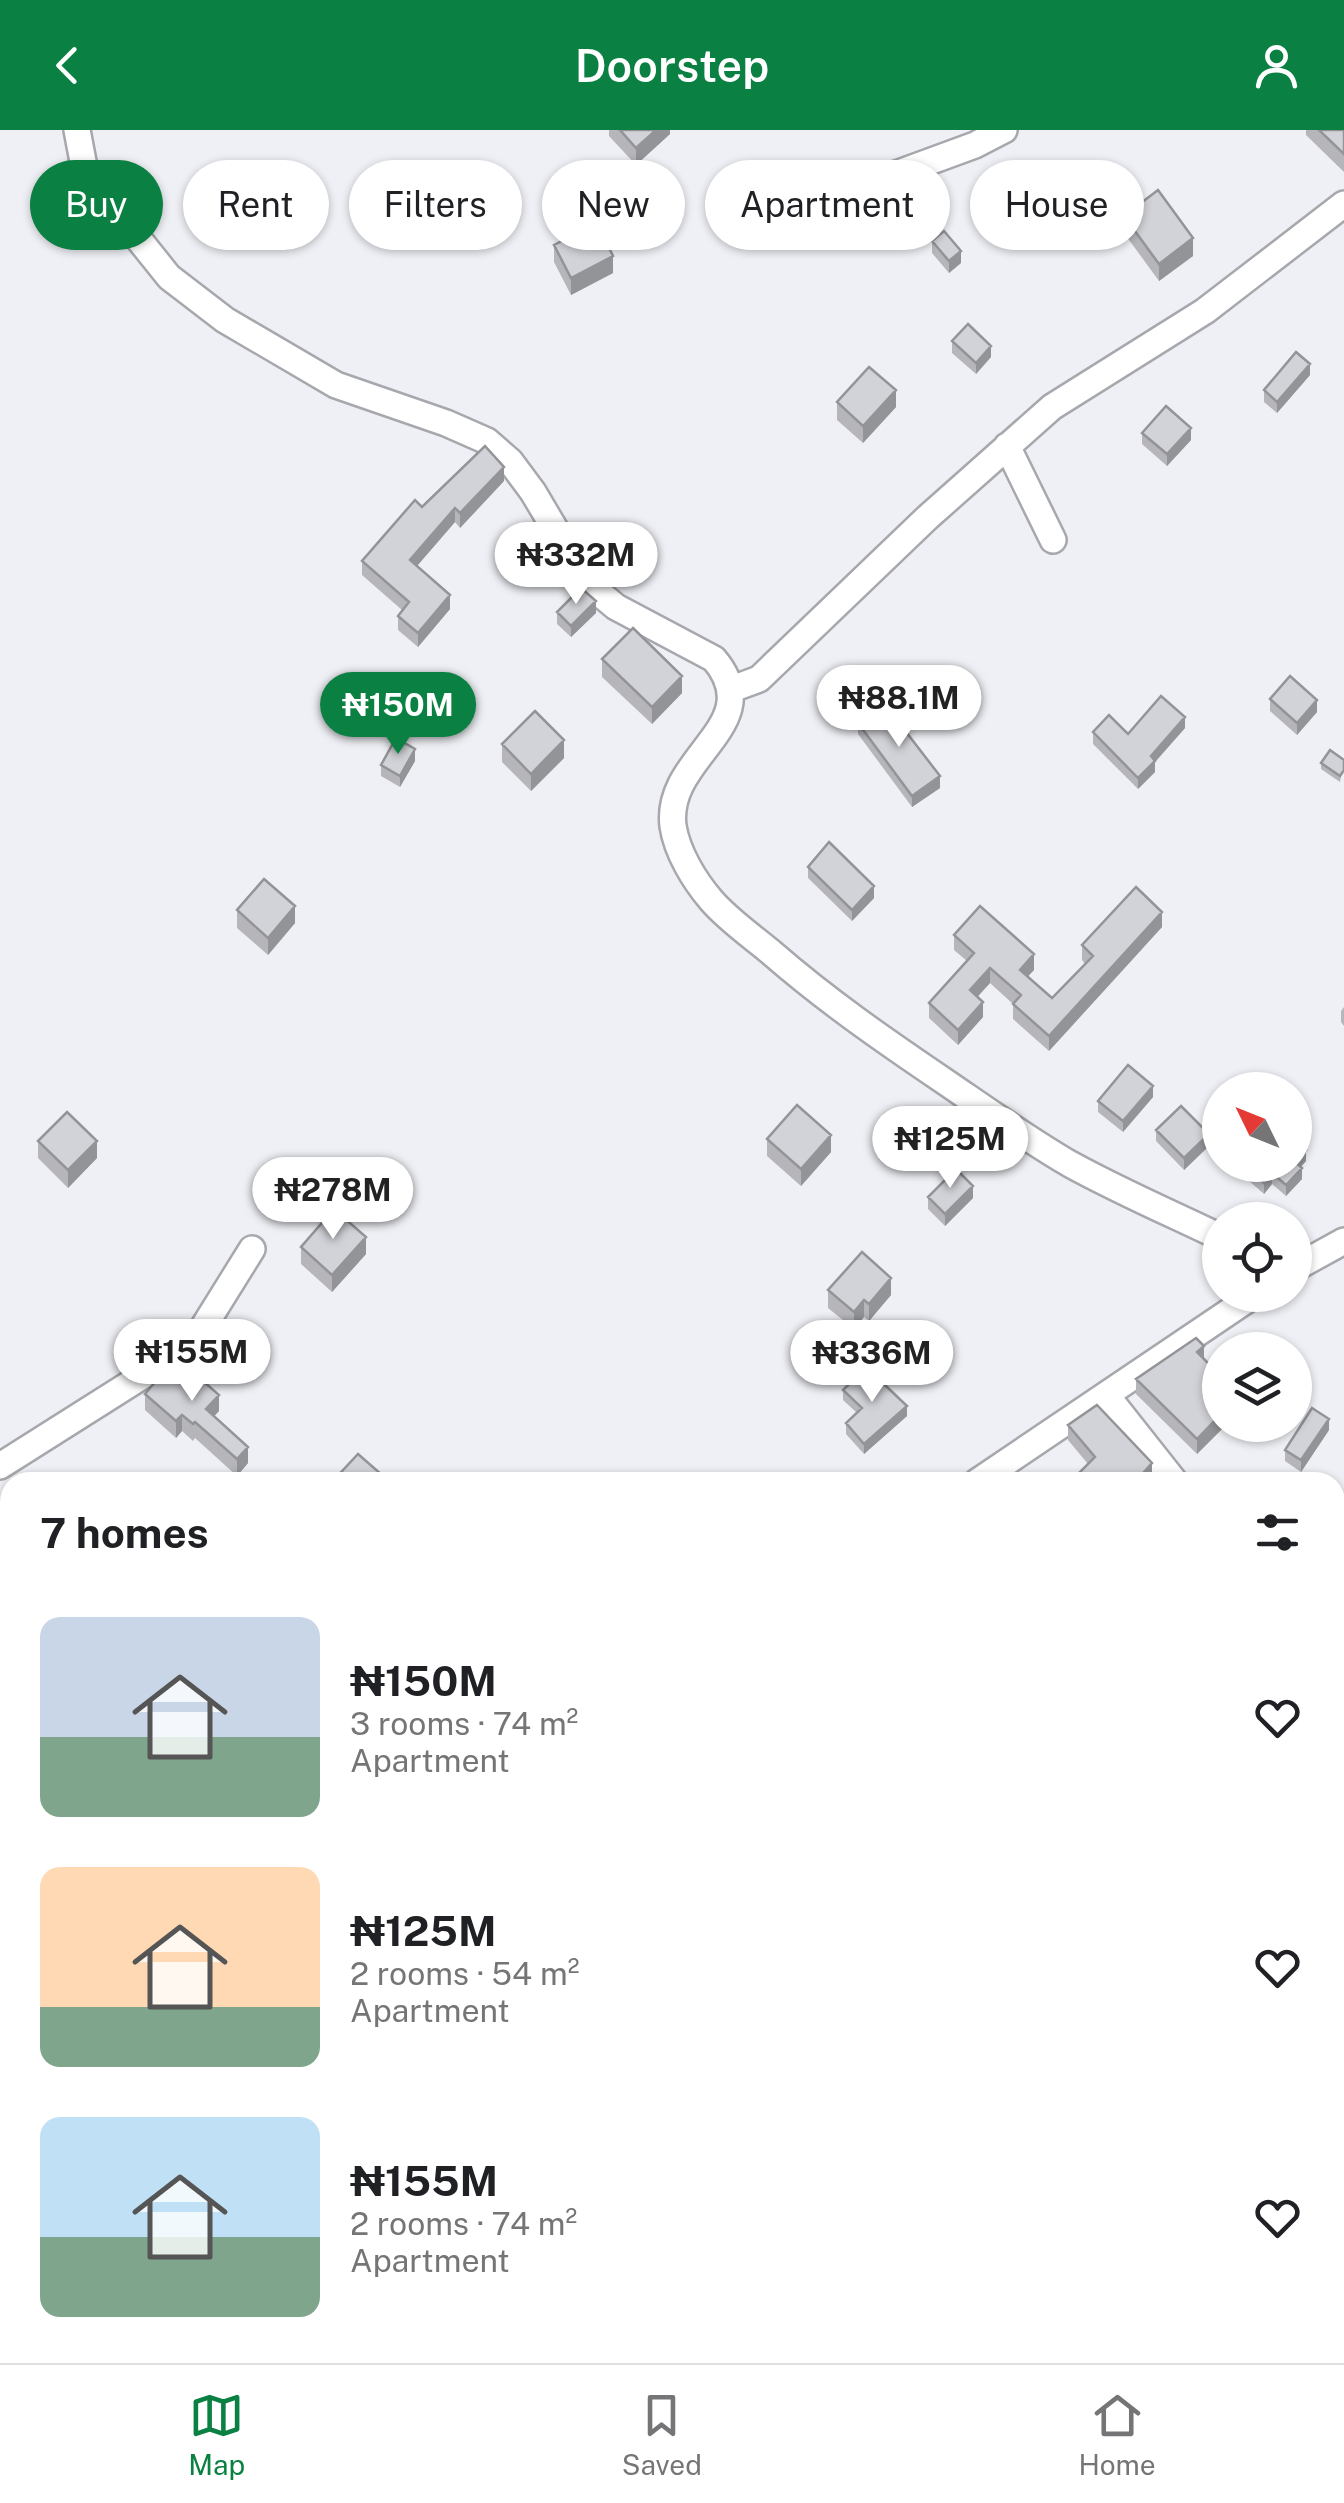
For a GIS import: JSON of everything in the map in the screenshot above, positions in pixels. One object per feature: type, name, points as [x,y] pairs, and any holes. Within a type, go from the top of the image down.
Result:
[{"type":"street","points":[[77,130],[85,172],[169,277],[225,320],[336,385],[446,422],[487,441],[510,460],[533,492],[587,583],[616,607],[714,658],[726,672],[732,704],[674,800],[673,827],[687,865],[712,901],[843,1012],[975,1102],[1069,1163],[1202,1228]]},
{"type":"street","points":[[934,160],[1004,130]]},
{"type":"street","points":[[732,689],[760,679],[1052,406],[1205,312],[1344,204]]},
{"type":"street","points":[[1006,446],[1053,540]]},
{"type":"street","points":[[1312,1259],[1344,1241]]},
{"type":"street","points":[[0,1466],[185,1349],[201,1331],[252,1250]]},
{"type":"street","points":[[992,1472],[1229,1312]]},
{"type":"street","points":[[1107,1396],[1168,1472]]},
{"type":"building","points":[[620,130],[656,130],[636,148]]},
{"type":"building","points":[[1319,130],[1344,130],[1344,154]]},
{"type":"building","points":[[1158,190],[1193,238],[1159,264],[1144,243],[1144,201]]},
{"type":"building","points":[[950,238],[961,251],[949,261],[940,250],[950,250]]},
{"type":"building","points":[[557,250],[610,250],[613,256],[571,278]]},
{"type":"building","points":[[968,324],[991,346],[976,363],[952,341]]},
{"type":"building","points":[[1296,352],[1310,364],[1277,402],[1264,390]]},
{"type":"building","points":[[869,367],[896,390],[863,426],[837,402]]},
{"type":"building","points":[[1166,406],[1191,428],[1167,454],[1142,433]]},
{"type":"building","points":[[485,446],[504,467],[460,513],[455,508],[410,560],[450,595],[418,633],[398,616],[409,602],[362,561],[415,500],[422,507]]},
{"type":"building","points":[[581,588],[596,601],[571,626],[557,612]]},
{"type":"building","points":[[633,628],[682,676],[652,707],[602,659]]},
{"type":"building","points":[[1290,676],[1317,700],[1297,723],[1270,699]]},
{"type":"building","points":[[1161,696],[1185,717],[1151,756],[1155,761],[1138,778],[1093,732],[1109,715],[1128,734]]},
{"type":"building","points":[[883,702],[940,776],[912,796],[858,723]]},
{"type":"building","points":[[535,711],[564,740],[531,774],[502,744]]},
{"type":"building","points":[[396,738],[415,749],[400,776],[381,765]]},
{"type":"building","points":[[1330,750],[1344,760],[1340,776],[1321,763]]},
{"type":"building","points":[[829,842],[874,886],[852,910],[808,867]]},
{"type":"building","points":[[264,879],[295,906],[268,938],[237,910]]},
{"type":"building","points":[[1136,887],[1162,912],[1049,1036],[1013,1004],[1021,995],[990,968],[970,990],[983,1002],[958,1030],[929,1003],[974,953],[954,935],[980,906],[1034,954],[1020,970],[1052,998],[1093,956],[1082,945]]},
{"type":"building","points":[[1128,1065],[1153,1086],[1123,1121],[1098,1101]]},
{"type":"building","points":[[797,1105],[831,1135],[801,1169],[767,1139]]},
{"type":"building","points":[[1181,1106],[1202,1127],[1202,1141],[1184,1158],[1156,1130]]},
{"type":"building","points":[[67,1112],[97,1141],[68,1170],[38,1141]]},
{"type":"building","points":[[956,1169],[973,1186],[945,1214],[928,1197]]},
{"type":"building","points":[[334,1209],[366,1237],[332,1275],[301,1247]]},
{"type":"building","points":[[862,1252],[891,1278],[869,1304],[864,1300],[854,1312],[828,1290]]},
{"type":"building","points":[[1196,1338],[1202,1344],[1197,1352],[1202,1357],[1202,1434],[1197,1439],[1136,1379]]},
{"type":"building","points":[[176,1357],[219,1395],[206,1409],[248,1447],[237,1459],[195,1422],[182,1415],[176,1421],[145,1394]]},
{"type":"building","points":[[866,1367],[907,1406],[864,1444],[846,1423],[862,1408],[843,1390]]},
{"type":"building","points":[[1097,1405],[1152,1463],[1144,1472],[1080,1472],[1095,1457],[1068,1425]]},
{"type":"building","points":[[1312,1408],[1329,1419],[1301,1460],[1285,1450],[1290,1442],[1312,1442]]},
{"type":"building","points":[[358,1454],[379,1472],[341,1472]]}]
